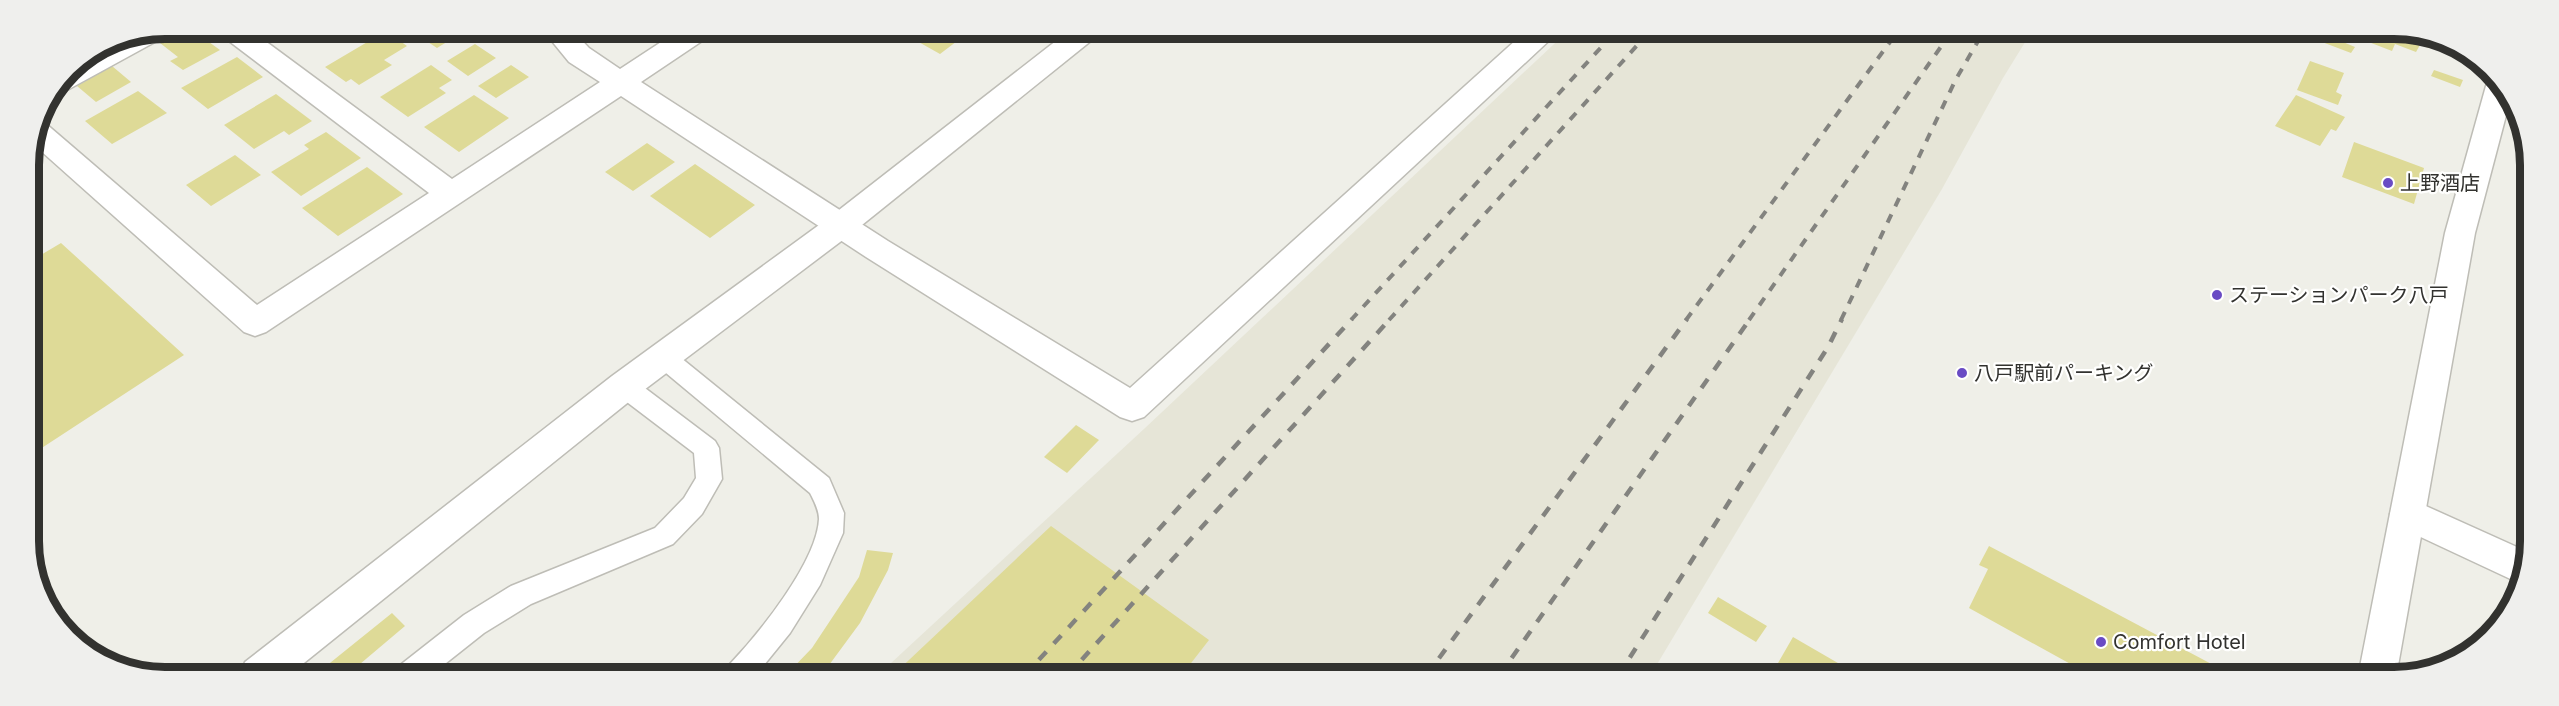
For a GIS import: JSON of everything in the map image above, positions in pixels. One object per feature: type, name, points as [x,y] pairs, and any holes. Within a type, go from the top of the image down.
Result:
[{"type":"street","points":[[244,39],[451,194]]},
{"type":"street","points":[[565,39],[579,55],[841,225],[1132,407],[1534,39]]},
{"type":"street","points":[[42,136],[255,323],[686,39]]},
{"type":"street","points":[[269,667],[662,356],[841,225],[1076,39]]},
{"type":"street","points":[[83,69],[131,44]]},
{"type":"street","points":[[2379,667],[2460,233],[2498,94]]},
{"type":"street","points":[[2408,513],[2518,564]]},
{"type":"lane","points":[[662,356],[820,486],[832,517],[824,551],[805,588],[744,667]]},
{"type":"lane","points":[[419,667],[474,624],[521,595],[664,536],[693,506],[709,479],[706,448],[624,386]]},
{"type":"shaded area","points":[[1559,39],[2027,39],[1942,189],[1655,667],[887,667]]},
{"type":"building","points":[[167,39],[205,39],[220,50],[183,70],[170,61],[178,57],[160,43]]},
{"type":"building","points":[[372,39],[397,39],[407,46],[384,60],[392,65],[359,85],[351,79],[346,82],[325,67]]},
{"type":"building","points":[[424,39],[452,39],[437,48]]},
{"type":"building","points":[[913,39],[960,39],[940,54]]},
{"type":"building","points":[[2324,39],[2336,39],[2355,47],[2351,53],[2322,42]]},
{"type":"building","points":[[2361,39],[2403,39],[2430,45],[2429,48],[2420,45],[2416,52],[2395,44],[2392,51]]},
{"type":"building","points":[[475,44],[496,58],[468,76],[447,61]]},
{"type":"building","points":[[237,57],[263,77],[208,109],[181,88]]},
{"type":"building","points":[[2310,61],[2344,73],[2336,92],[2342,95],[2338,105],[2297,90]]},
{"type":"building","points":[[431,65],[452,80],[439,88],[446,93],[408,117],[380,97]]},
{"type":"building","points":[[511,65],[529,77],[496,98],[478,86]]},
{"type":"building","points":[[112,66],[131,82],[96,102],[77,86]]},
{"type":"building","points":[[2434,70],[2463,80],[2460,87],[2431,76]]},
{"type":"building","points":[[138,91],[167,113],[112,144],[85,121]]},
{"type":"building","points":[[276,94],[312,121],[289,135],[284,131],[254,149],[224,125]]},
{"type":"building","points":[[474,95],[509,118],[459,152],[424,127]]},
{"type":"building","points":[[2296,95],[2345,117],[2336,131],[2331,129],[2320,146],[2275,126]]},
{"type":"building","points":[[326,132],[361,158],[301,196],[271,172],[309,149],[304,145]]},
{"type":"building","points":[[2354,142],[2424,168],[2414,204],[2342,177]]},
{"type":"building","points":[[647,143],[675,162],[633,191],[605,172]]},
{"type":"building","points":[[235,155],[261,175],[211,206],[186,185]]},
{"type":"building","points":[[695,164],[755,205],[710,238],[650,196]]},
{"type":"building","points":[[367,167],[403,194],[338,236],[302,208]]},
{"type":"building","points":[[61,243],[184,355],[39,450],[39,256]]},
{"type":"building","points":[[1076,425],[1099,440],[1067,473],[1044,457]]},
{"type":"building","points":[[1051,526],[1209,640],[1188,667],[902,667]]},
{"type":"building","name":"Comfort Hotel","points":[[1989,546],[2217,667],[2076,667],[1969,608],[1988,569],[1979,565]]},
{"type":"building","points":[[867,550],[893,553],[888,570],[860,623],[828,667],[794,667],[812,648],[859,577]]},
{"type":"building","points":[[1718,597],[1767,626],[1756,642],[1708,613]]},
{"type":"building","points":[[392,613],[405,626],[356,667],[325,667]]},
{"type":"building","points":[[1793,637],[1845,667],[1776,667]]},
{"type":"railway","points":[[1351,320],[1609,39]]},
{"type":"railway","points":[[1389,320],[1643,39]]},
{"type":"railway","points":[[1686,320],[1892,39]]},
{"type":"railway","points":[[1749,320],[1946,39]]},
{"type":"railway","points":[[1841,320],[1956,79],[1979,39]]},
{"type":"railway","points":[[1032,667],[1352,319]]},
{"type":"railway","points":[[1075,667],[1390,319]]},
{"type":"railway","points":[[1433,667],[1687,319]]},
{"type":"railway","points":[[1505,667],[1750,319]]},
{"type":"railway","points":[[1624,667],[1828,347],[1842,319]]},
{"type":"place","name":"上野酒店","points":[[2388,183]]},
{"type":"place","name":"ステーションパーク八戸","points":[[2217,295]]},
{"type":"place","name":"八戸駅前パーキング","points":[[1962,373]]},
{"type":"place","name":"Comfort Hotel","points":[[2101,642]]}]
